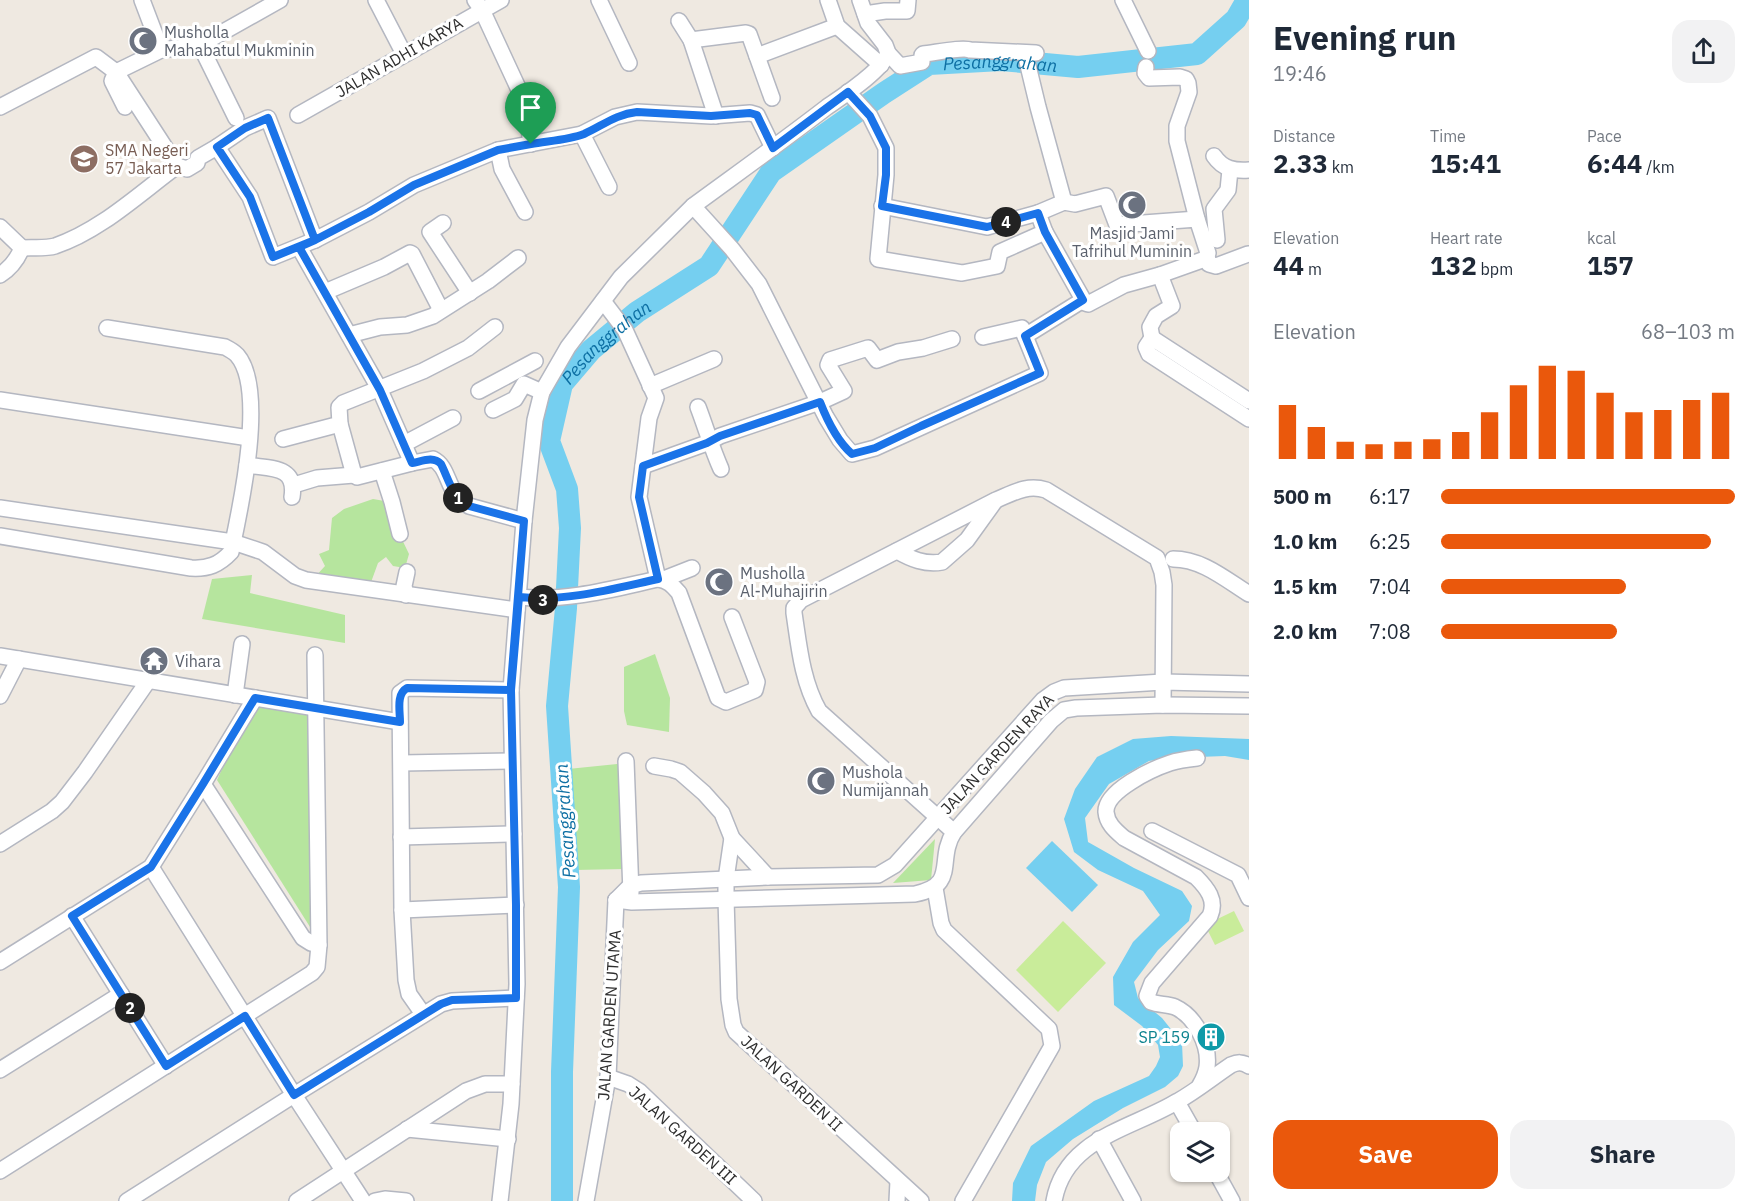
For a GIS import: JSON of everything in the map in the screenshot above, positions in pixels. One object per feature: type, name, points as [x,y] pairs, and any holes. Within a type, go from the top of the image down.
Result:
[{"type":"street","points":[[142,0],[161,50]]},
{"type":"street","points":[[125,107],[112,81],[116,72],[161,50],[200,45],[280,0]]},
{"type":"street","points":[[376,0],[404,54]]},
{"type":"street","name":"JALAN ADHI KARYA","points":[[298,115],[404,54],[479,5],[501,0]]},
{"type":"street","points":[[599,0],[629,63]]},
{"type":"street","points":[[828,0],[837,26],[885,59],[900,66],[922,62],[923,54],[964,48],[1029,54],[1031,79],[1064,202]]},
{"type":"street","points":[[862,7],[885,11],[907,10],[908,0]]},
{"type":"street","points":[[1123,0],[1148,51]]},
{"type":"street","points":[[479,5],[526,105],[531,144]]},
{"type":"street","points":[[500,1201],[508,1139],[516,998],[511,690],[524,521],[535,420],[542,392],[568,348],[607,305],[621,277],[693,206],[773,148],[853,97],[885,59],[885,45],[873,30],[862,7]]},
{"type":"street","points":[[679,21],[691,40],[716,116]]},
{"type":"street","points":[[757,56],[837,26]]},
{"type":"street","points":[[691,40],[746,33],[751,36],[772,98]]},
{"type":"street","points":[[200,45],[236,118]]},
{"type":"street","points":[[0,107],[96,57],[116,72],[177,166],[187,169],[197,163],[198,158],[245,128],[268,118],[315,240]]},
{"type":"street","points":[[1146,67],[1145,73],[1149,78],[1180,77],[1188,82],[1189,92],[1177,126],[1177,141],[1208,253],[1209,264],[1216,266],[1248,254]]},
{"type":"street","points":[[853,97],[870,116],[886,148],[886,175],[878,259],[962,273],[997,266],[1000,252],[1045,232]]},
{"type":"street","points":[[217,147],[250,197],[273,257],[315,240],[414,185],[498,150],[582,134],[626,113],[716,116],[750,113],[757,115],[773,148]]},
{"type":"street","points":[[582,134],[609,187]]},
{"type":"street","points":[[498,150],[502,169],[525,212]]},
{"type":"street","points":[[1214,156],[1219,163],[1230,170],[1249,170]]},
{"type":"street","points":[[0,227],[22,248],[52,247],[80,234],[124,207],[177,166]]},
{"type":"street","points":[[1217,240],[1214,209],[1228,190],[1230,170]]},
{"type":"street","points":[[882,206],[987,227],[1038,213],[1064,202],[1075,204],[1106,196],[1117,225],[1197,219]]},
{"type":"street","points":[[693,206],[732,249],[759,284],[826,417],[852,454],[862,453],[1040,373],[1022,328],[984,337]]},
{"type":"street","points":[[1038,213],[1045,232],[1083,300],[1088,304],[1124,285],[1160,275],[1205,259],[1207,256]]},
{"type":"street","points":[[443,223],[430,232],[470,293]]},
{"type":"street","points":[[299,247],[380,390],[412,463]]},
{"type":"street","points":[[0,275],[16,261],[22,248]]},
{"type":"street","points":[[325,292],[384,267],[410,253],[441,310]]},
{"type":"street","points":[[349,335],[380,327],[407,325],[433,316],[470,293],[518,258]]},
{"type":"street","points":[[1160,275],[1172,306],[1156,316],[1150,327],[1152,338],[1146,347],[1149,354],[1249,418]]},
{"type":"street","points":[[1025,336],[1083,300]]},
{"type":"street","points":[[607,305],[625,330],[656,398],[649,418],[639,497],[661,579],[673,585],[679,593],[718,698],[726,702],[754,690],[757,682],[732,617]]},
{"type":"street","points":[[354,475],[340,424],[340,405],[423,371],[468,348],[495,327]]},
{"type":"street","points":[[0,536],[204,568],[214,566],[231,552],[246,465],[251,414],[248,384],[242,363],[237,355],[225,347],[106,328]]},
{"type":"street","points":[[1152,338],[1249,400]]},
{"type":"street","points":[[643,466],[720,436],[820,402],[844,391],[828,365],[830,360],[868,348],[877,360],[881,360],[898,352],[923,348],[952,339]]},
{"type":"street","points":[[650,386],[714,359]]},
{"type":"street","points":[[493,410],[515,399],[521,377],[535,361]]},
{"type":"street","points":[[521,377],[542,392]]},
{"type":"street","points":[[479,391],[521,377]]},
{"type":"street","points":[[0,400],[249,438]]},
{"type":"street","points":[[698,407],[721,469]]},
{"type":"street","points":[[404,444],[453,418]]},
{"type":"street","points":[[283,439],[340,424]]},
{"type":"street","points":[[246,465],[282,470],[288,474],[293,491],[317,478],[354,475],[359,478],[433,459],[441,464],[455,496],[461,501],[469,506],[524,521]]},
{"type":"street","points":[[382,471],[400,534]]},
{"type":"street","points":[[954,832],[819,711],[811,697],[794,608],[806,597],[996,501],[1025,488],[1038,487],[1157,558],[1164,585],[1163,705]]},
{"type":"street","points":[[897,551],[922,562],[942,562],[967,540],[996,501]]},
{"type":"street","points":[[0,508],[233,542],[262,552],[295,576],[306,580],[406,595],[518,604],[576,596],[661,579],[692,568]]},
{"type":"street","points":[[1173,559],[1186,559],[1203,565],[1249,594]]},
{"type":"street","points":[[406,595],[404,586],[407,572]]},
{"type":"street","points":[[235,695],[242,644]]},
{"type":"street","points":[[0,1171],[312,973],[317,967],[319,945],[315,655]]},
{"type":"street","points":[[0,656],[400,722]]},
{"type":"street","points":[[0,696],[19,659]]},
{"type":"street","points":[[0,844],[52,811],[62,802],[148,681]]},
{"type":"street","name":"JALAN GARDEN RAYA","points":[[878,875],[894,865],[1015,730],[1043,700],[1058,689],[1163,682],[1249,684]]},
{"type":"street","points":[[423,1014],[409,994],[406,980],[402,910],[400,695],[407,688],[511,690]]},
{"type":"street","points":[[0,962],[151,867],[255,698]]},
{"type":"street","name":"JALAN GARDEN RAYA","points":[[935,888],[944,874],[948,842],[954,832],[1051,721],[1068,708],[1163,705],[1249,706]]},
{"type":"street","points":[[1015,730],[1031,744]]},
{"type":"street","points":[[1197,758],[1172,762],[1137,779],[1110,799],[1106,810],[1108,820],[1114,830],[1196,877],[1205,886],[1212,901],[1213,909],[1210,916],[1152,983],[1147,996],[1151,1002],[1176,1008],[1188,1016],[1197,1027],[1207,1055],[1207,1069],[1200,1085]]},
{"type":"street","points":[[402,763],[512,761]]},
{"type":"street","points":[[626,761],[630,886],[624,901],[915,894],[935,888],[944,930],[1049,1029],[1052,1046],[963,1201]]},
{"type":"street","points":[[654,766],[671,769],[687,777],[722,813],[732,838],[768,877]]},
{"type":"street","points":[[203,784],[303,938],[319,945]]},
{"type":"street","points":[[1152,831],[1243,874],[1249,898]]},
{"type":"street","points":[[401,837],[514,834]]},
{"type":"street","points":[[726,899],[726,879],[732,838]]},
{"type":"street","points":[[151,867],[363,1201]]},
{"type":"street","points":[[630,886],[641,883],[768,877],[878,875],[880,894]]},
{"type":"street","name":"JALAN GARDEN II","points":[[726,899],[729,999],[736,1032],[921,1201]]},
{"type":"street","name":"JALAN GARDEN UTAMA","points":[[586,1201],[608,1077],[624,901]]},
{"type":"street","points":[[402,910],[516,905]]},
{"type":"street","points":[[72,916],[166,1066]]},
{"type":"street","points":[[0,1070],[121,994]]},
{"type":"street","points":[[127,1201],[447,1001],[516,998]]},
{"type":"street","points":[[1054,1201],[1062,1177],[1071,1163],[1099,1139],[1177,1102],[1238,1062],[1249,1066]]},
{"type":"street","name":"JALAN GARDEN III","points":[[608,1077],[628,1084],[639,1091],[754,1201]]},
{"type":"street","points":[[297,1201],[476,1086],[512,1084]]},
{"type":"street","points":[[1177,1102],[1188,1122]]},
{"type":"street","points":[[407,1129],[508,1139]]},
{"type":"street","points":[[1099,1139],[1133,1201]]},
{"type":"street","points":[[897,1201],[898,1181]]},
{"type":"street","points":[[1222,1182],[1232,1201]]},
{"type":"street","points":[[375,1201],[385,1199],[406,1201]]},
{"type":"green space","points":[[373,499],[396,503],[396,527],[409,554],[405,568],[393,566],[386,557],[378,563],[370,585],[315,577],[325,566],[319,554],[329,550],[332,518],[344,509]]},
{"type":"green space","points":[[252,575],[250,593],[345,615],[345,643],[202,619],[212,579]]},
{"type":"green space","points":[[655,654],[670,698],[669,732],[627,725],[624,711],[624,667]]},
{"type":"green space","points":[[252,703],[309,709],[317,938],[217,780]]},
{"type":"green space","points":[[627,763],[624,869],[575,870],[568,769]]},
{"type":"green space","points":[[935,839],[931,880],[893,883]]},
{"type":"green space","points":[[1234,911],[1244,931],[1215,945],[1205,925]]},
{"type":"green space","points":[[1063,921],[1106,963],[1058,1012],[1016,970]]},
{"type":"water","points":[[1171,736],[1249,739],[1249,760],[1225,756],[1149,761],[1109,784],[1085,818],[1088,842],[1182,891],[1192,906],[1189,921],[1158,950],[1134,982],[1138,998],[1162,1018],[1182,1043],[1183,1066],[1178,1076],[1165,1087],[1123,1108],[1073,1139],[1046,1162],[1037,1185],[1035,1201],[1012,1201],[1013,1183],[1031,1146],[1094,1101],[1149,1076],[1160,1057],[1158,1045],[1142,1026],[1114,1005],[1113,977],[1133,942],[1160,915],[1143,891],[1098,870],[1074,852],[1064,819],[1075,789],[1097,757],[1133,739]]},
{"type":"water","points":[[1052,841],[1098,885],[1072,912],[1026,868]]},
{"type":"waterway","name":"Pesanggrahan","points":[[562,1201],[562,1072],[569,887],[557,706],[566,608],[570,528],[567,489],[549,441],[562,384],[591,350],[637,312],[709,266],[771,172],[929,64],[1001,60],[1078,67],[1197,54],[1236,19],[1247,0]]},
{"type":"place","name":"Musholla Mahabatul Mukminin","points":[[143,41]]},
{"type":"place","name":"SMA Negeri 57 Jakarta","points":[[84,159]]},
{"type":"place","name":"Masjid Jami Tafrihul Muminin","points":[[1132,205]]},
{"type":"place","name":"Musholla Al-Muhajirin","points":[[719,582]]},
{"type":"place","name":"Vihara","points":[[154,661]]},
{"type":"place","name":"Mushola Numijannah","points":[[821,781]]},
{"type":"place","name":"SP 159","points":[[1211,1037]]},
{"type":"route","points":[[531,144],[498,150],[414,185],[315,240],[273,257],[250,197],[217,147],[245,128],[268,118],[315,240],[299,247],[389,406],[412,463],[433,459],[438,461],[455,496],[461,501],[469,506],[524,521],[511,690],[407,688],[400,693],[400,722],[255,698],[151,867],[72,916],[166,1066],[245,1016],[294,1095],[447,1001],[516,998],[511,690],[519,597],[541,600],[590,594],[658,579],[639,497],[643,466],[707,443],[720,436],[820,402],[826,417],[847,450],[852,454],[862,453],[1040,373],[1025,336],[1083,300],[1045,232],[1038,213],[987,227],[882,206],[886,175],[886,148],[870,116],[848,92],[773,148],[757,115],[750,113],[711,116],[626,113],[582,134],[531,144]]}]
